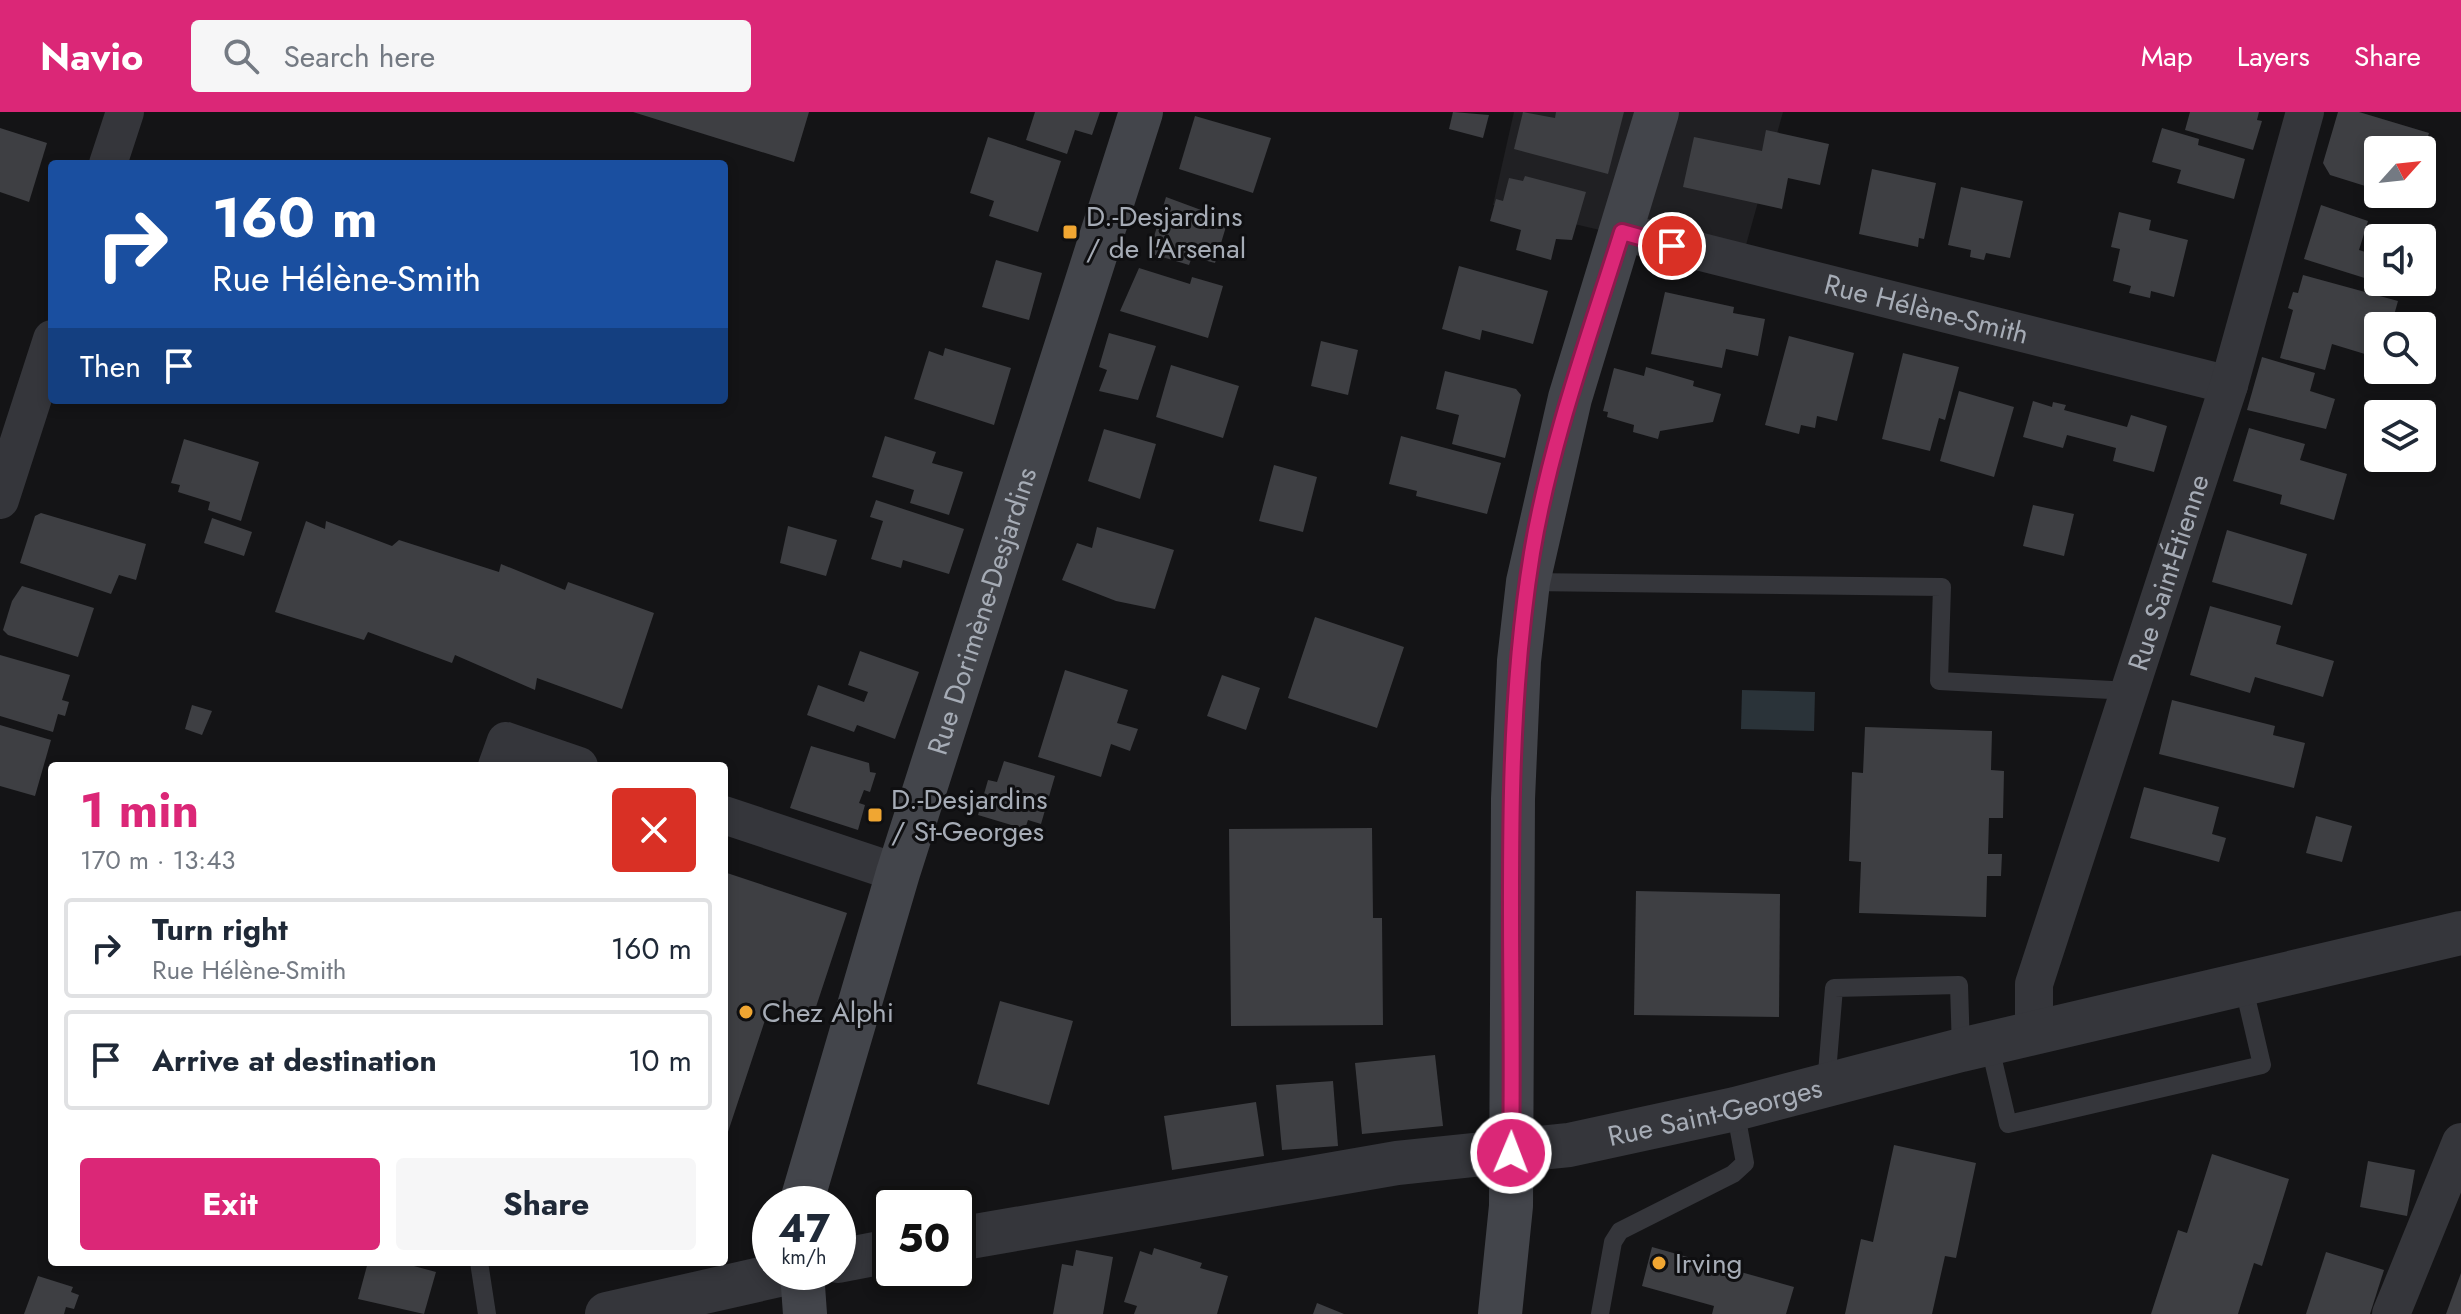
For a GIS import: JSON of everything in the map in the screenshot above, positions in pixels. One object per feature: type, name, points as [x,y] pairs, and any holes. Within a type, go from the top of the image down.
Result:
[{"type":"main road","name":"Rue Dorimène-Desjardins","points":[[806,1186],[898,873],[1141,112]]},
{"type":"main road","points":[[1500,1314],[1511,1206],[1513,799],[1519,661],[1528,582],[1570,398],[1657,112]]},
{"type":"main road","points":[[803,1290],[805,1314]]},
{"type":"street","points":[[109,160],[125,112]]},
{"type":"street","name":"Rue Saint-Étienne","points":[[2034,1033],[2034,984],[2229,385],[2305,112]]},
{"type":"street","name":"Rue Hélène-Smith","points":[[1622,232],[2229,385]]},
{"type":"street","points":[[0,500],[48,351]]},
{"type":"street","points":[[498,762],[506,741],[567,762]]},
{"type":"street","points":[[728,816],[898,873]]},
{"type":"street","name":"Rue Saint-Georges","points":[[976,1236],[1397,1163],[1569,1145],[1735,1109],[1975,1047],[2461,933]]},
{"type":"street","points":[[2391,1314],[2461,1142]]},
{"type":"street","points":[[607,1314],[752,1281]]},
{"type":"lane","points":[[1528,582],[1942,587],[1939,681],[2130,691]]},
{"type":"lane","points":[[1826,1085],[1834,988],[1959,985],[1975,1047],[2008,1124],[2262,1065],[2243,984]]},
{"type":"lane","points":[[1600,1314],[1613,1242],[1620,1231],[1733,1174],[1745,1163],[1735,1109]]},
{"type":"lane","points":[[480,1266],[487,1314]]},
{"type":"shaded area","points":[[1514,112],[1783,112],[1741,263],[1493,205]]},
{"type":"shaded area","points":[[1742,690],[1815,692],[1814,731],[1741,729]]},
{"type":"building","points":[[633,112],[809,112],[794,162]]},
{"type":"building","points":[[1035,112],[1100,112],[1092,135],[1075,130],[1067,154],[1026,140]]},
{"type":"building","points":[[1453,112],[1489,115],[1483,138],[1449,129]]},
{"type":"building","points":[[1523,112],[1555,118],[1556,112],[1624,112],[1608,174],[1514,149]]},
{"type":"building","points":[[2190,112],[2259,112],[2257,120],[2262,121],[2253,150],[2185,130]]},
{"type":"building","points":[[2338,112],[2359,112],[2429,133],[2428,136],[2364,136],[2364,186],[2330,175],[2323,163]]},
{"type":"building","points":[[1195,116],[1271,138],[1253,193],[1179,169]]},
{"type":"building","points":[[0,128],[47,143],[29,202],[0,192]]},
{"type":"building","points":[[2162,128],[2199,139],[2198,145],[2245,159],[2234,199],[2177,183],[2181,170],[2152,162]]},
{"type":"building","points":[[1766,130],[1829,144],[1820,185],[1788,178],[1782,209],[1683,187],[1694,137],[1762,151]]},
{"type":"building","points":[[988,137],[1061,161],[1038,232],[989,216],[994,201],[970,193]]},
{"type":"building","points":[[1872,169],[1936,183],[1924,239],[1919,238],[1918,247],[1859,234]]},
{"type":"building","points":[[1525,176],[1586,192],[1572,240],[1556,239],[1551,260],[1516,250],[1521,230],[1490,221],[1496,199],[1503,201],[1509,178],[1523,181]]},
{"type":"building","points":[[1961,187],[2023,201],[2010,258],[1986,253],[1984,260],[1970,257],[1971,250],[1948,245]]},
{"type":"building","points":[[1166,197],[1228,220],[1215,263],[1192,257],[1189,265],[1149,253]]},
{"type":"building","points":[[2321,205],[2368,221],[2364,224],[2359,250],[2364,252],[2364,278],[2304,259]]},
{"type":"building","points":[[2119,212],[2151,220],[2149,230],[2188,240],[2174,297],[2151,291],[2150,298],[2129,293],[2131,286],[2113,281],[2120,249],[2111,247]]},
{"type":"building","points":[[996,260],[1042,273],[1029,320],[982,307]]},
{"type":"building","points":[[1459,266],[1548,291],[1533,344],[1482,330],[1480,340],[1442,329]]},
{"type":"building","points":[[1139,268],[1190,284],[1192,277],[1223,286],[1208,338],[1120,311]]},
{"type":"building","points":[[2303,275],[2364,292],[2364,296],[2398,301],[2395,312],[2364,312],[2364,354],[2332,344],[2325,370],[2280,358],[2293,310],[2288,308],[2293,292],[2298,293]]},
{"type":"building","points":[[1665,292],[1734,307],[1733,313],[1765,319],[1758,356],[1726,349],[1722,368],[1651,354]]},
{"type":"building","points":[[1109,333],[1156,346],[1138,400],[1099,391],[1107,370],[1099,367]]},
{"type":"building","points":[[1789,336],[1854,353],[1837,421],[1817,416],[1815,428],[1801,425],[1799,434],[1765,425]]},
{"type":"building","points":[[1321,341],[1358,350],[1348,395],[1311,386]]},
{"type":"building","points":[[945,348],[1011,368],[994,425],[914,399],[929,351],[943,356]]},
{"type":"building","points":[[1903,353],[1959,367],[1945,420],[1939,418],[1930,451],[1882,439]]},
{"type":"building","points":[[2262,357],[2315,373],[2310,391],[2335,399],[2326,429],[2247,410]]},
{"type":"building","points":[[1171,365],[1239,386],[1223,438],[1156,417]]},
{"type":"building","points":[[1646,367],[1694,381],[1693,386],[1721,394],[1713,422],[1660,431],[1658,439],[1633,432],[1634,425],[1607,417],[1608,412],[1603,411],[1614,368],[1644,376]]},
{"type":"building","points":[[1445,371],[1516,389],[1521,395],[1505,458],[1452,444],[1459,415],[1436,409]]},
{"type":"building","points":[[1959,391],[2014,407],[1994,477],[1940,461]]},
{"type":"building","points":[[2033,401],[2052,407],[2053,402],[2066,405],[2064,410],[2127,427],[2131,415],[2167,426],[2154,472],[2113,461],[2116,448],[2067,435],[2063,448],[2023,437]]},
{"type":"building","points":[[2249,428],[2305,444],[2300,460],[2347,474],[2334,520],[2280,504],[2282,495],[2233,481]]},
{"type":"building","points":[[1104,429],[1156,444],[1140,499],[1088,481]]},
{"type":"building","points":[[885,436],[936,452],[932,463],[963,472],[949,515],[910,503],[914,490],[872,477]]},
{"type":"building","points":[[1401,436],[1501,463],[1487,514],[1416,496],[1417,491],[1389,484]]},
{"type":"building","points":[[184,439],[259,462],[241,521],[208,510],[210,502],[178,492],[180,485],[171,483]]},
{"type":"building","points":[[1274,465],[1317,477],[1303,532],[1259,521]]},
{"type":"building","points":[[876,500],[964,529],[949,574],[903,560],[901,568],[871,559],[883,521],[870,517]]},
{"type":"building","points":[[2033,505],[2074,514],[2064,556],[2023,546]]},
{"type":"building","points":[[41,513],[146,544],[136,580],[119,575],[111,594],[20,563],[35,516]]},
{"type":"building","points":[[212,518],[252,532],[244,556],[204,543]]},
{"type":"building","points":[[306,521],[325,529],[326,521],[392,546],[399,540],[499,572],[501,564],[565,590],[568,582],[654,613],[622,709],[537,678],[535,690],[455,655],[452,663],[368,632],[364,640],[275,612]]},
{"type":"building","points":[[788,526],[837,540],[826,576],[780,563]]},
{"type":"building","points":[[1097,527],[1174,550],[1155,609],[1116,601],[1062,580],[1077,543],[1092,548]]},
{"type":"building","points":[[2227,530],[2307,554],[2292,605],[2212,582]]},
{"type":"building","points":[[22,586],[94,608],[78,657],[8,635],[3,630],[12,601]]},
{"type":"building","points":[[2210,606],[2281,626],[2276,644],[2334,661],[2323,697],[2255,677],[2250,693],[2190,675]]},
{"type":"building","points":[[1315,617],[1404,647],[1377,728],[1288,698]]},
{"type":"building","points":[[860,651],[919,672],[895,739],[857,725],[854,732],[807,715],[818,685],[864,702],[868,692],[848,685]]},
{"type":"building","points":[[0,655],[70,675],[62,700],[69,702],[65,716],[58,714],[53,732],[0,716]]},
{"type":"building","points":[[1065,670],[1128,690],[1117,723],[1138,729],[1130,751],[1111,744],[1101,777],[1038,757]]},
{"type":"building","points":[[1222,675],[1260,688],[1246,730],[1207,716]]},
{"type":"building","points":[[2172,700],[2275,726],[2273,735],[2305,743],[2294,788],[2159,754]]},
{"type":"building","points":[[192,705],[212,711],[202,735],[185,729]]},
{"type":"building","points":[[0,725],[51,740],[35,796],[0,786]]},
{"type":"building","points":[[1865,727],[1992,731],[1991,770],[2004,771],[2003,818],[1989,818],[1988,854],[2002,854],[2001,876],[1987,876],[1986,917],[1859,913],[1861,862],[1849,861],[1852,772],[1863,773]]},
{"type":"building","points":[[811,746],[869,763],[870,772],[876,773],[870,792],[864,790],[859,803],[865,805],[858,830],[790,808]]},
{"type":"building","points":[[1004,761],[1055,776],[1041,824],[1028,820],[1025,829],[978,815],[988,780],[997,782]]},
{"type":"building","points":[[2144,787],[2219,807],[2212,834],[2226,838],[2219,862],[2130,838]]},
{"type":"building","points":[[2316,816],[2352,826],[2342,862],[2306,853]]},
{"type":"building","points":[[1372,828],[1373,918],[1382,918],[1383,1025],[1231,1026],[1229,829]]},
{"type":"building","name":"Chez Alphi","points":[[728,873],[847,913],[812,1019],[770,1005],[728,1132]]},
{"type":"building","points":[[1636,891],[1780,894],[1779,1017],[1634,1015]]},
{"type":"building","points":[[1000,1001],[1073,1021],[1049,1105],[977,1084]]},
{"type":"building","points":[[1435,1055],[1443,1126],[1362,1134],[1355,1063]]},
{"type":"building","points":[[1333,1081],[1338,1146],[1282,1150],[1276,1085]]},
{"type":"building","points":[[1256,1102],[1264,1156],[1172,1170],[1164,1116]]},
{"type":"building","points":[[1894,1145],[1976,1163],[1956,1258],[1945,1256],[1932,1314],[1845,1314],[1861,1239],[1873,1242]]},
{"type":"building","points":[[2212,1154],[2289,1179],[2262,1266],[2254,1263],[2238,1314],[2151,1314],[2178,1230],[2187,1233]]},
{"type":"building","points":[[2368,1161],[2415,1170],[2407,1216],[2360,1207]]},
{"type":"building","points":[[1652,1247],[1794,1287],[1786,1314],[1712,1314],[1714,1306],[1642,1286]]},
{"type":"building","points":[[1154,1248],[1202,1263],[1200,1268],[1228,1276],[1217,1314],[1134,1314],[1137,1306],[1124,1302],[1140,1251],[1152,1255]]},
{"type":"building","points":[[1076,1250],[1113,1257],[1103,1314],[1053,1314],[1062,1264],[1073,1266]]},
{"type":"building","points":[[2326,1252],[2384,1270],[2370,1314],[2306,1314]]},
{"type":"building","points":[[367,1266],[414,1266],[436,1272],[424,1314],[358,1299]]},
{"type":"building","points":[[2461,1273],[2461,1314],[2446,1314]]},
{"type":"building","points":[[38,1276],[73,1287],[71,1292],[79,1295],[74,1309],[66,1307],[64,1314],[24,1314]]},
{"type":"building","points":[[1317,1303],[1344,1314],[1313,1314]]},
{"type":"place","name":"D.-Desjardins / de l'Arsenal","points":[[1070,232]]},
{"type":"place","name":"D.-Desjardins / St-Georges","points":[[875,815]]},
{"type":"place","name":"Chez Alphi","points":[[746,1012]]},
{"type":"place","name":"Irving","points":[[1659,1263]]},
{"type":"route","points":[[1511,1153],[1513,799],[1519,661],[1533,548],[1570,398],[1622,232],[1672,246]]}]
